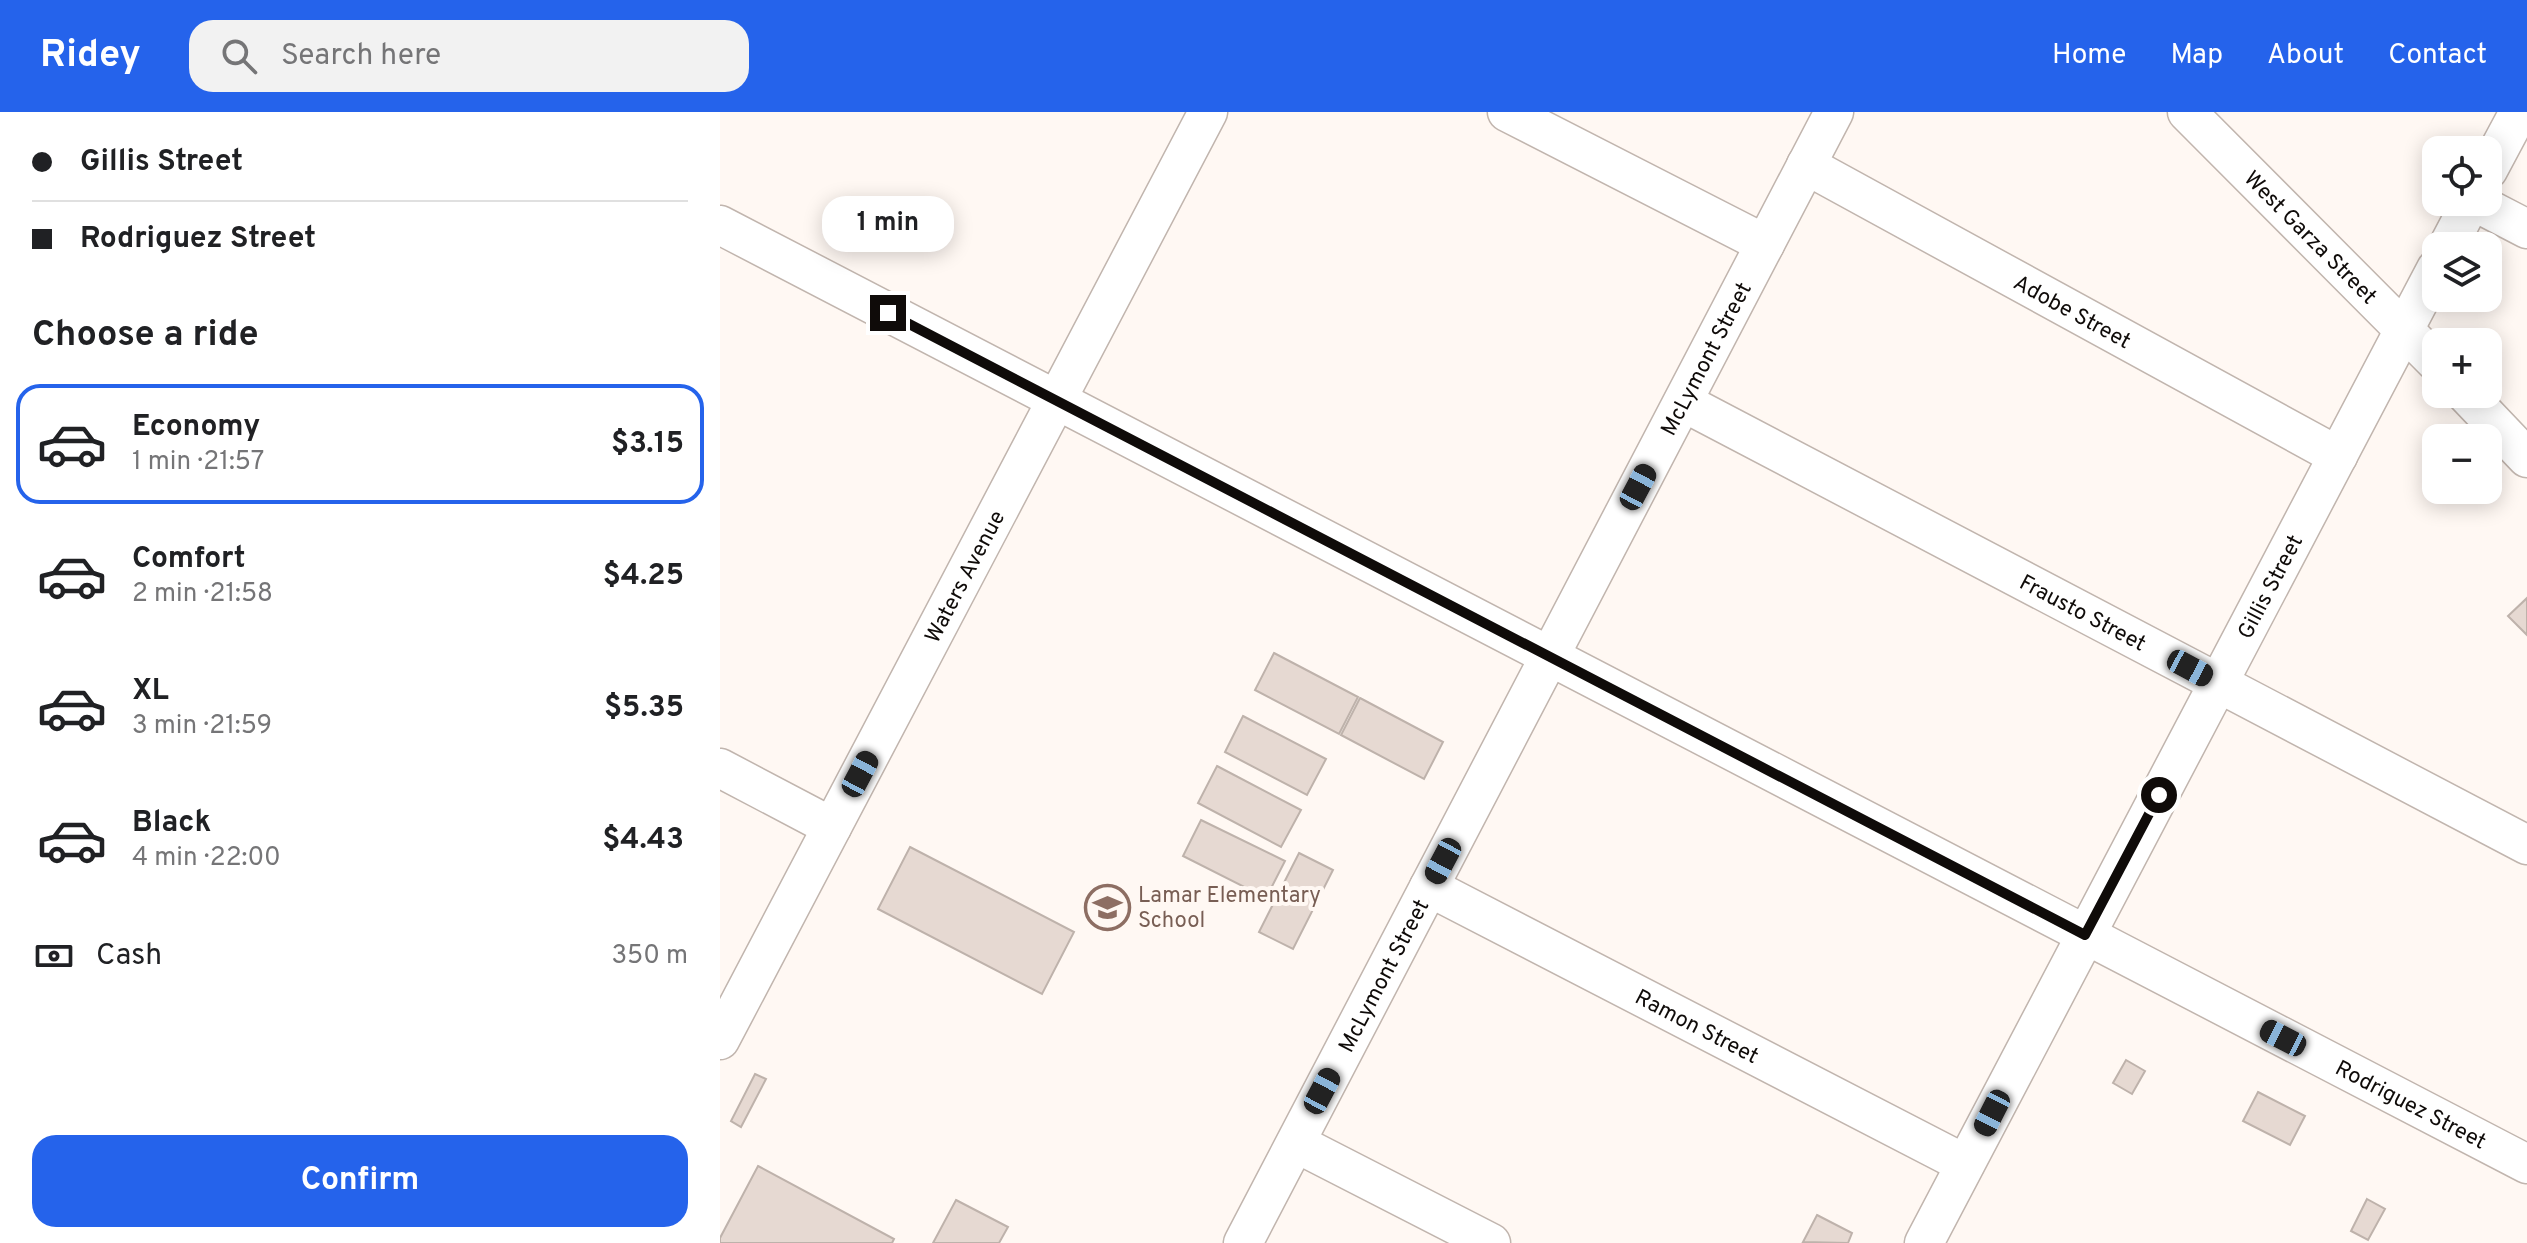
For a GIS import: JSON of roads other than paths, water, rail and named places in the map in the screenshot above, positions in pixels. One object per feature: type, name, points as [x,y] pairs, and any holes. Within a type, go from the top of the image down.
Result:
[{"type":"street","name":"Waters Avenue","points":[[720,1040],[1208,112]]},
{"type":"street","points":[[1507,112],[1765,244]]},
{"type":"street","name":"McLymont Street","points":[[1243,1243],[1834,112]]},
{"type":"street","name":"West Garza Street","points":[[2187,112],[2422,347]]},
{"type":"street","points":[[2502,144],[2519,112]]},
{"type":"street","name":"Adobe Street","points":[[1806,165],[2338,456]]},
{"type":"street","points":[[2501,216],[2527,229]]},
{"type":"street","name":"Rodriguez Street","points":[[720,225],[2527,1164]]},
{"type":"street","name":"Gillis Street","points":[[1924,1243],[2422,296]]},
{"type":"street","name":"Frausto Street","points":[[1683,402],[2527,845]]},
{"type":"street","points":[[2479,408],[2527,458]]},
{"type":"street","points":[[720,768],[832,827]]},
{"type":"street","name":"Ramon Street","points":[[1429,887],[1965,1164]]},
{"type":"street","points":[[1296,1143],[1491,1243]]},
{"type":"place","name":"Lamar Elementary School","points":[[1107,907]]}]
